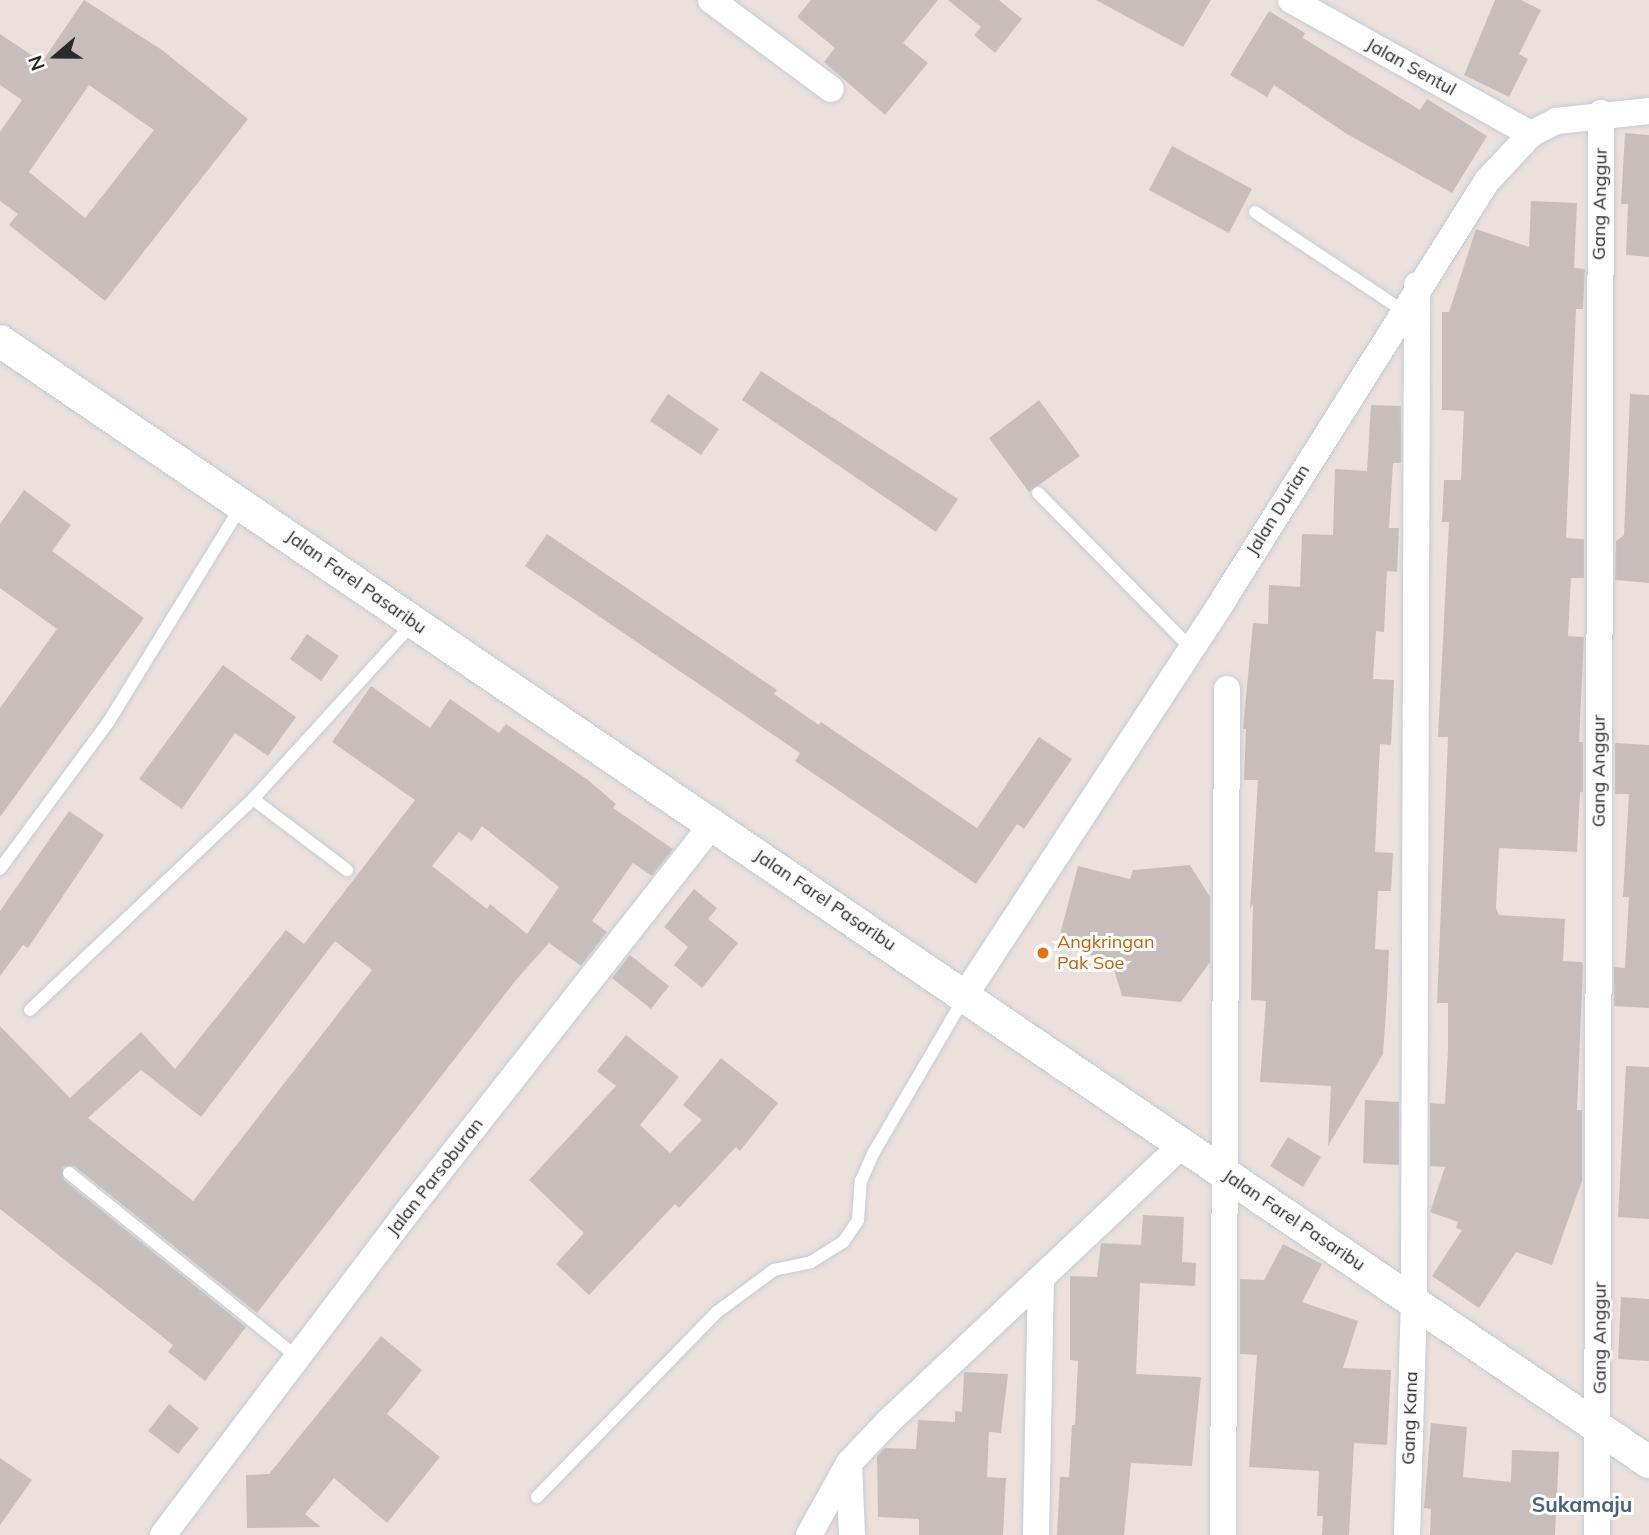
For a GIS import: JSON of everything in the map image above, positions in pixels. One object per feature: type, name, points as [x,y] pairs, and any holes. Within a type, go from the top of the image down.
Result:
[{"type":"street","points":[[711,0],[831,89]]},
{"type":"street","name":"Jalan Sentul","points":[[1291,0],[1531,134]]},
{"type":"street","name":"Jalan Durian","points":[[965,995],[1191,648],[1417,285],[1487,181],[1531,134],[1556,121],[1601,113],[1649,111]]},
{"type":"street","name":"Gang Anggur","points":[[1597,1535],[1600,1428],[1601,113]]},
{"type":"street","name":"Gang Kana","points":[[1407,1535],[1413,1301],[1417,285]]},
{"type":"street","name":"Jalan Farel Pasaribu","points":[[2,345],[243,503],[1649,1462]]},
{"type":"street","points":[[1223,1535],[1227,689]]},
{"type":"street","name":"Jalan Parsoburan","points":[[163,1535],[713,824]]},
{"type":"street","points":[[809,1535],[849,1463],[1183,1144]]},
{"type":"street","points":[[1036,1535],[1041,1279]]},
{"type":"street","points":[[849,1463],[852,1535]]},
{"type":"lane","points":[[1255,212],[1402,310]]},
{"type":"lane","points":[[1038,493],[1191,648]]},
{"type":"lane","points":[[0,869],[109,720],[243,503]]},
{"type":"lane","points":[[30,1010],[253,799],[414,622]]},
{"type":"lane","points":[[253,799],[347,870]]},
{"type":"lane","points":[[537,1497],[717,1312],[774,1270],[811,1262],[844,1241],[858,1220],[862,1181],[874,1152],[965,995]]},
{"type":"lane","points":[[69,1174],[298,1358]]},
{"type":"building","points":[[84,0],[162,50],[248,119],[105,301],[9,225],[18,214],[0,201],[0,132],[22,100],[0,85],[0,34],[42,62]],"holes":[[[89,85],[154,130],[85,218],[29,172]]]},
{"type":"building","points":[[811,0],[938,0],[903,43],[928,63],[885,115],[824,62],[835,48],[797,17]]},
{"type":"building","points":[[948,0],[999,0],[1022,19],[995,53],[974,35],[981,27]]},
{"type":"building","points":[[1096,0],[1211,0],[1183,47]]},
{"type":"building","points":[[1495,0],[1521,0],[1541,10],[1519,54],[1528,59],[1509,97],[1464,75]]},
{"type":"building","points":[[1269,11],[1305,33],[1303,38],[1420,110],[1427,99],[1487,136],[1452,193],[1347,134],[1274,85],[1267,97],[1230,75]]},
{"type":"building","points":[[1625,133],[1649,135],[1649,257],[1626,255],[1628,204],[1621,204]]},
{"type":"building","points":[[1172,146],[1252,189],[1229,233],[1149,190]]},
{"type":"building","points":[[1531,201],[1577,203],[1574,268],[1585,269],[1583,309],[1576,309],[1566,538],[1584,539],[1584,578],[1571,578],[1568,636],[1584,637],[1579,742],[1583,742],[1583,792],[1580,792],[1577,852],[1499,848],[1496,908],[1499,915],[1565,919],[1563,961],[1582,962],[1577,1110],[1582,1110],[1582,1181],[1552,1265],[1516,1252],[1479,1308],[1432,1276],[1462,1230],[1456,1228],[1458,1222],[1430,1212],[1445,1167],[1430,1166],[1430,1103],[1445,1104],[1448,1050],[1448,1003],[1437,1003],[1448,737],[1438,737],[1449,522],[1442,522],[1444,480],[1461,480],[1464,411],[1442,410],[1442,312],[1449,312],[1476,229],[1529,247]]},
{"type":"building","points":[[761,371],[958,499],[936,532],[742,400]]},
{"type":"building","points":[[668,394],[719,429],[701,455],[650,421]]},
{"type":"building","points":[[1630,394],[1649,395],[1649,583],[1615,580],[1616,541],[1624,535]]},
{"type":"building","points":[[1039,400],[1080,456],[1029,492],[989,438]]},
{"type":"building","points":[[1371,405],[1401,406],[1401,463],[1393,463],[1389,528],[1399,528],[1397,572],[1387,571],[1384,632],[1376,631],[1373,679],[1394,680],[1391,745],[1380,744],[1375,852],[1393,853],[1391,891],[1378,891],[1375,949],[1389,950],[1387,997],[1383,1054],[1328,1146],[1331,1086],[1260,1082],[1266,1001],[1251,1000],[1253,904],[1250,909],[1258,780],[1244,780],[1246,729],[1243,729],[1253,623],[1268,624],[1269,585],[1300,587],[1302,534],[1333,535],[1335,469],[1367,471]]},
{"type":"building","points":[[24,490],[71,525],[52,551],[144,618],[0,817],[0,708],[57,629],[0,588],[0,524]]},
{"type":"building","points":[[547,534],[777,690],[774,694],[819,725],[821,722],[977,828],[1039,737],[1072,759],[1024,829],[1017,824],[976,884],[795,761],[800,753],[525,566]]},
{"type":"building","points":[[307,634],[339,656],[321,681],[290,659]]},
{"type":"building","points":[[223,665],[296,717],[268,756],[235,733],[182,809],[139,779]]},
{"type":"building","points":[[371,686],[430,728],[450,699],[499,733],[506,724],[588,780],[616,804],[613,808],[673,849],[652,876],[633,863],[592,921],[607,932],[581,966],[549,943],[516,980],[257,1313],[74,1166],[63,1167],[64,1180],[246,1327],[205,1381],[168,1352],[173,1345],[0,1209],[0,1026],[70,1098],[141,1032],[175,1069],[286,930],[304,944],[415,800],[332,742]],"holes":[[[482,826],[559,887],[527,934],[490,904],[487,909],[432,866],[459,832],[472,841]],[[335,941],[372,970],[193,1201],[88,1118],[141,1070],[201,1117]]]},
{"type":"building","points":[[1615,743],[1649,745],[1649,1008],[1614,1006],[1614,967],[1625,968],[1629,897],[1623,897],[1629,794],[1615,794]]},
{"type":"building","points":[[69,811],[104,835],[28,948],[23,945],[0,976],[0,911]]},
{"type":"building","points":[[1190,865],[1210,897],[1210,962],[1181,1002],[1122,996],[1111,960],[1057,946],[1078,866],[1130,879],[1133,870]]},
{"type":"building","points":[[694,889],[717,908],[708,919],[738,943],[702,988],[674,965],[688,947],[664,927]]},
{"type":"building","points":[[630,955],[669,986],[651,1009],[612,978]]},
{"type":"building","points":[[626,1035],[679,1077],[640,1125],[670,1153],[702,1120],[683,1105],[721,1058],[778,1103],[740,1151],[736,1147],[679,1208],[675,1204],[589,1295],[556,1264],[584,1233],[529,1180],[616,1086],[597,1071]]},
{"type":"building","points":[[1626,1066],[1649,1067],[1649,1219],[1618,1217]]},
{"type":"building","points":[[1365,1100],[1399,1102],[1399,1165],[1363,1163]]},
{"type":"building","points":[[1288,1137],[1321,1157],[1303,1187],[1270,1166]]},
{"type":"building","points":[[1143,1215],[1184,1217],[1182,1262],[1196,1263],[1195,1286],[1140,1283],[1136,1374],[1201,1377],[1192,1466],[1131,1463],[1124,1535],[1057,1535],[1060,1477],[1069,1477],[1072,1425],[1075,1425],[1078,1361],[1070,1360],[1070,1276],[1097,1277],[1101,1243],[1141,1245]]},
{"type":"building","points":[[1283,1244],[1322,1264],[1302,1302],[1358,1321],[1343,1368],[1391,1370],[1387,1445],[1354,1443],[1349,1535],[1322,1535],[1323,1516],[1317,1516],[1319,1471],[1249,1467],[1257,1355],[1240,1354],[1240,1279],[1264,1280]]},
{"type":"building","points":[[1621,1297],[1649,1299],[1649,1361],[1618,1359]]},
{"type":"building","points":[[381,1336],[422,1370],[387,1414],[440,1457],[387,1523],[334,1478],[305,1514],[321,1527],[247,1528],[246,1475],[269,1474]]},
{"type":"building","points":[[964,1372],[1008,1374],[1001,1433],[989,1432],[987,1477],[1006,1478],[1003,1535],[919,1535],[919,1519],[878,1517],[877,1456],[885,1448],[916,1449],[918,1420],[955,1422],[955,1411],[962,1412]]},
{"type":"building","points":[[169,1404],[199,1428],[178,1454],[148,1431]]},
{"type":"building","points":[[1431,1423],[1467,1427],[1463,1477],[1511,1482],[1512,1450],[1559,1452],[1555,1535],[1430,1535],[1431,1509],[1424,1508]]},
{"type":"building","points":[[0,1458],[32,1480],[0,1525]]},
{"type":"place","name":"Angkringan Pak Soe","points":[[1043,953]]},
{"type":"district","name":"Sukamaju","points":[[1582,1504]]}]
